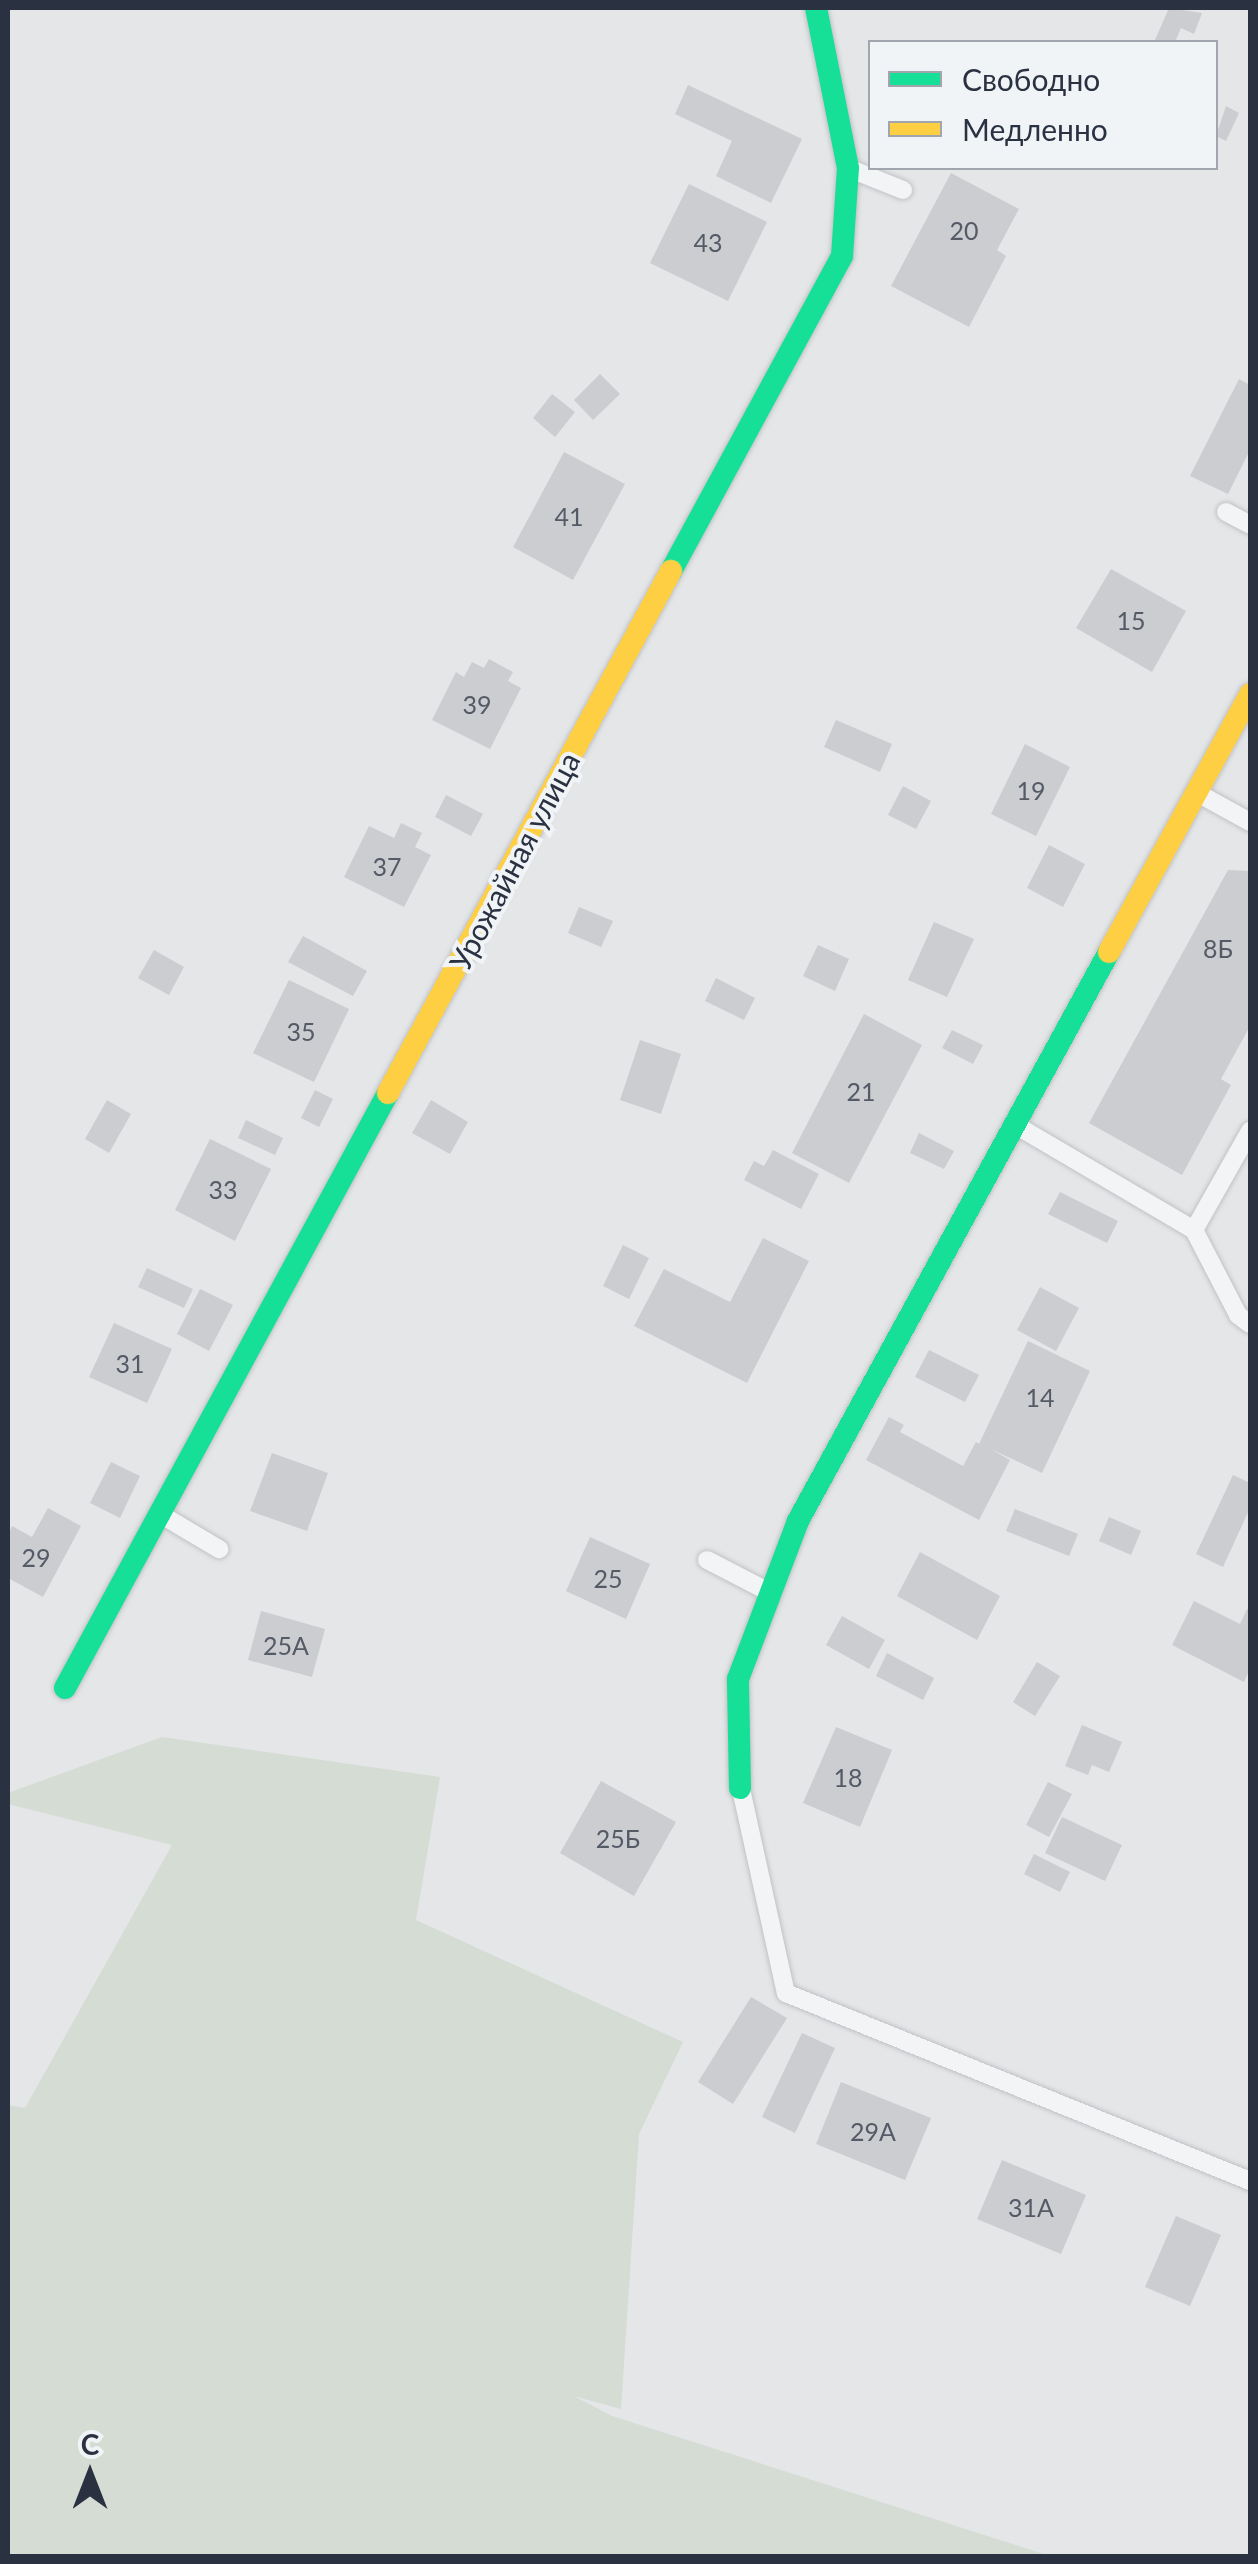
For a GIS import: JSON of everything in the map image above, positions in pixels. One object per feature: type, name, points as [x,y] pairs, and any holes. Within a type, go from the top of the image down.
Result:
[{"type":"street","name":"Урожайная улица","points":[[65,1688],[842,256],[848,168],[816,8]]},
{"type":"street","points":[[740,1788],[738,1679],[798,1522],[1250,694]]},
{"type":"lane","points":[[848,168],[903,190]]},
{"type":"lane","points":[[1226,512],[1250,525]]},
{"type":"lane","points":[[1196,792],[1250,822]]},
{"type":"lane","points":[[1016,1124],[1194,1230],[1238,1315],[1250,1324]]},
{"type":"lane","points":[[1194,1230],[1250,1131]]},
{"type":"lane","points":[[160,1514],[219,1549]]},
{"type":"lane","points":[[707,1560],[769,1593]]},
{"type":"lane","points":[[740,1788],[786,1993],[1250,2181]]},
{"type":"shaded area","points":[[162,1737],[440,1777],[416,1920],[683,2042],[639,2134],[621,2409],[574,2396],[612,2416],[1050,2556],[8,2556],[8,2105],[25,2108],[172,1845],[8,1804],[8,1793]]},
{"type":"building","points":[[1169,8],[1202,13],[1194,34],[1181,28],[1176,40],[1155,40]]},
{"type":"building","points":[[688,85],[802,139],[771,203],[716,176],[732,141],[675,114]]},
{"type":"building","points":[[1226,106],[1239,113],[1226,141],[1218,137]]},
{"type":"building","points":[[951,173],[1019,209],[997,250],[1006,256],[969,327],[891,286]]},
{"type":"building","points":[[689,184],[767,222],[728,301],[650,263]]},
{"type":"building","points":[[600,374],[620,394],[593,420],[574,400]]},
{"type":"building","points":[[1239,379],[1250,385],[1250,450],[1228,494],[1190,476]]},
{"type":"building","points":[[552,394],[575,412],[555,437],[533,418]]},
{"type":"building","points":[[564,452],[625,484],[573,580],[513,547]]},
{"type":"building","points":[[1111,569],[1186,611],[1152,672],[1076,628]]},
{"type":"building","points":[[489,659],[513,672],[508,681],[521,688],[490,749],[432,720],[456,672],[464,677],[472,662],[484,668]]},
{"type":"building","points":[[836,720],[892,744],[880,772],[824,747]]},
{"type":"building","points":[[1025,744],[1070,767],[1036,836],[991,814]]},
{"type":"building","points":[[903,786],[931,801],[916,829],[888,815]]},
{"type":"building","points":[[446,795],[483,814],[471,836],[435,817]]},
{"type":"building","points":[[401,823],[422,833],[415,847],[431,855],[404,907],[344,877],[369,826],[394,838]]},
{"type":"building","points":[[1049,845],[1085,864],[1063,907],[1027,888]]},
{"type":"building","points":[[1228,870],[1250,871],[1250,1026],[1221,1079],[1231,1085],[1182,1175],[1089,1123]]},
{"type":"building","points":[[579,907],[613,921],[601,947],[568,933]]},
{"type":"building","points":[[934,922],[974,939],[947,997],[908,980]]},
{"type":"building","points":[[303,936],[367,971],[353,996],[288,962]]},
{"type":"building","points":[[818,945],[849,959],[835,991],[803,976]]},
{"type":"building","points":[[154,950],[184,967],[169,995],[138,978]]},
{"type":"building","points":[[716,978],[755,998],[744,1020],[705,1001]]},
{"type":"building","points":[[289,980],[349,1009],[314,1082],[253,1053]]},
{"type":"building","points":[[864,1014],[922,1045],[849,1183],[792,1153]]},
{"type":"building","points":[[952,1030],[983,1045],[973,1064],[942,1048]]},
{"type":"building","points":[[640,1040],[681,1054],[661,1114],[620,1100]]},
{"type":"building","points":[[315,1090],[333,1099],[319,1127],[301,1118]]},
{"type":"building","points":[[107,1100],[131,1114],[109,1153],[85,1139]]},
{"type":"building","points":[[431,1100],[468,1122],[450,1154],[412,1133]]},
{"type":"building","points":[[246,1120],[283,1138],[275,1155],[238,1138]]},
{"type":"building","points":[[919,1133],[954,1151],[944,1169],[910,1153]]},
{"type":"building","points":[[210,1139],[271,1169],[235,1241],[175,1210]]},
{"type":"building","points":[[773,1150],[819,1174],[801,1209],[744,1180],[754,1161],[764,1166]]},
{"type":"building","points":[[1060,1192],[1118,1221],[1107,1243],[1048,1214]]},
{"type":"building","points":[[763,1238],[809,1261],[747,1383],[634,1326],[664,1269],[730,1302]]},
{"type":"building","points":[[623,1245],[649,1258],[629,1299],[603,1286]]},
{"type":"building","points":[[147,1268],[193,1289],[184,1308],[138,1287]]},
{"type":"building","points":[[1040,1287],[1079,1308],[1056,1351],[1017,1330]]},
{"type":"building","points":[[200,1289],[233,1305],[209,1351],[177,1334]]},
{"type":"building","points":[[114,1323],[172,1349],[147,1403],[89,1377]]},
{"type":"building","points":[[1028,1341],[1090,1371],[1042,1473],[991,1449],[1010,1460],[979,1520],[866,1460],[889,1417],[904,1425],[900,1432],[963,1466],[976,1442],[979,1444]]},
{"type":"building","points":[[929,1350],[979,1375],[965,1402],[915,1377]]},
{"type":"building","points":[[272,1453],[328,1473],[307,1531],[250,1511]]},
{"type":"building","points":[[111,1462],[140,1476],[120,1518],[90,1503]]},
{"type":"building","points":[[1233,1475],[1250,1483],[1250,1508],[1223,1567],[1196,1554]]},
{"type":"building","points":[[48,1508],[81,1526],[43,1597],[8,1578],[8,1536],[12,1526],[32,1537]]},
{"type":"building","points":[[1015,1509],[1078,1534],[1069,1556],[1006,1531]]},
{"type":"building","points":[[1109,1517],[1141,1531],[1131,1555],[1099,1541]]},
{"type":"building","points":[[590,1537],[650,1564],[626,1619],[566,1591]]},
{"type":"building","points":[[920,1552],[1000,1596],[977,1640],[897,1596]]},
{"type":"building","points":[[1194,1601],[1240,1624],[1247,1609],[1250,1611],[1250,1669],[1244,1682],[1172,1645]]},
{"type":"building","points":[[261,1611],[325,1629],[312,1677],[248,1660]]},
{"type":"building","points":[[842,1616],[885,1640],[869,1669],[826,1645]]},
{"type":"building","points":[[887,1653],[934,1678],[923,1700],[876,1676]]},
{"type":"building","points":[[1037,1662],[1060,1676],[1035,1716],[1013,1702]]},
{"type":"building","points":[[1082,1725],[1122,1742],[1109,1772],[1092,1765],[1088,1775],[1065,1766]]},
{"type":"building","points":[[836,1727],[892,1750],[860,1827],[803,1803]]},
{"type":"building","points":[[601,1781],[676,1822],[634,1896],[560,1853]]},
{"type":"building","points":[[1048,1782],[1072,1794],[1049,1837],[1026,1825]]},
{"type":"building","points":[[1062,1817],[1122,1845],[1105,1881],[1045,1853]]},
{"type":"building","points":[[1034,1854],[1070,1872],[1060,1892],[1024,1874]]},
{"type":"building","points":[[751,1997],[787,2018],[733,2104],[698,2082]]},
{"type":"building","points":[[802,2033],[835,2048],[795,2133],[762,2117]]},
{"type":"building","points":[[841,2082],[931,2118],[905,2180],[816,2144]]},
{"type":"building","points":[[1002,2160],[1086,2195],[1061,2254],[977,2219]]},
{"type":"building","points":[[1176,2216],[1221,2235],[1190,2306],[1145,2287]]},
{"type":"traffic: fast","points":[[671,571],[842,256],[848,168],[816,8]]},
{"type":"traffic: fast","points":[[740,1788],[738,1679],[798,1521],[1109,952]]},
{"type":"traffic: fast","points":[[65,1688],[388,1093]]},
{"type":"traffic: slow","points":[[388,1093],[671,571]]},
{"type":"traffic: slow","points":[[1109,952],[1250,694]]}]
